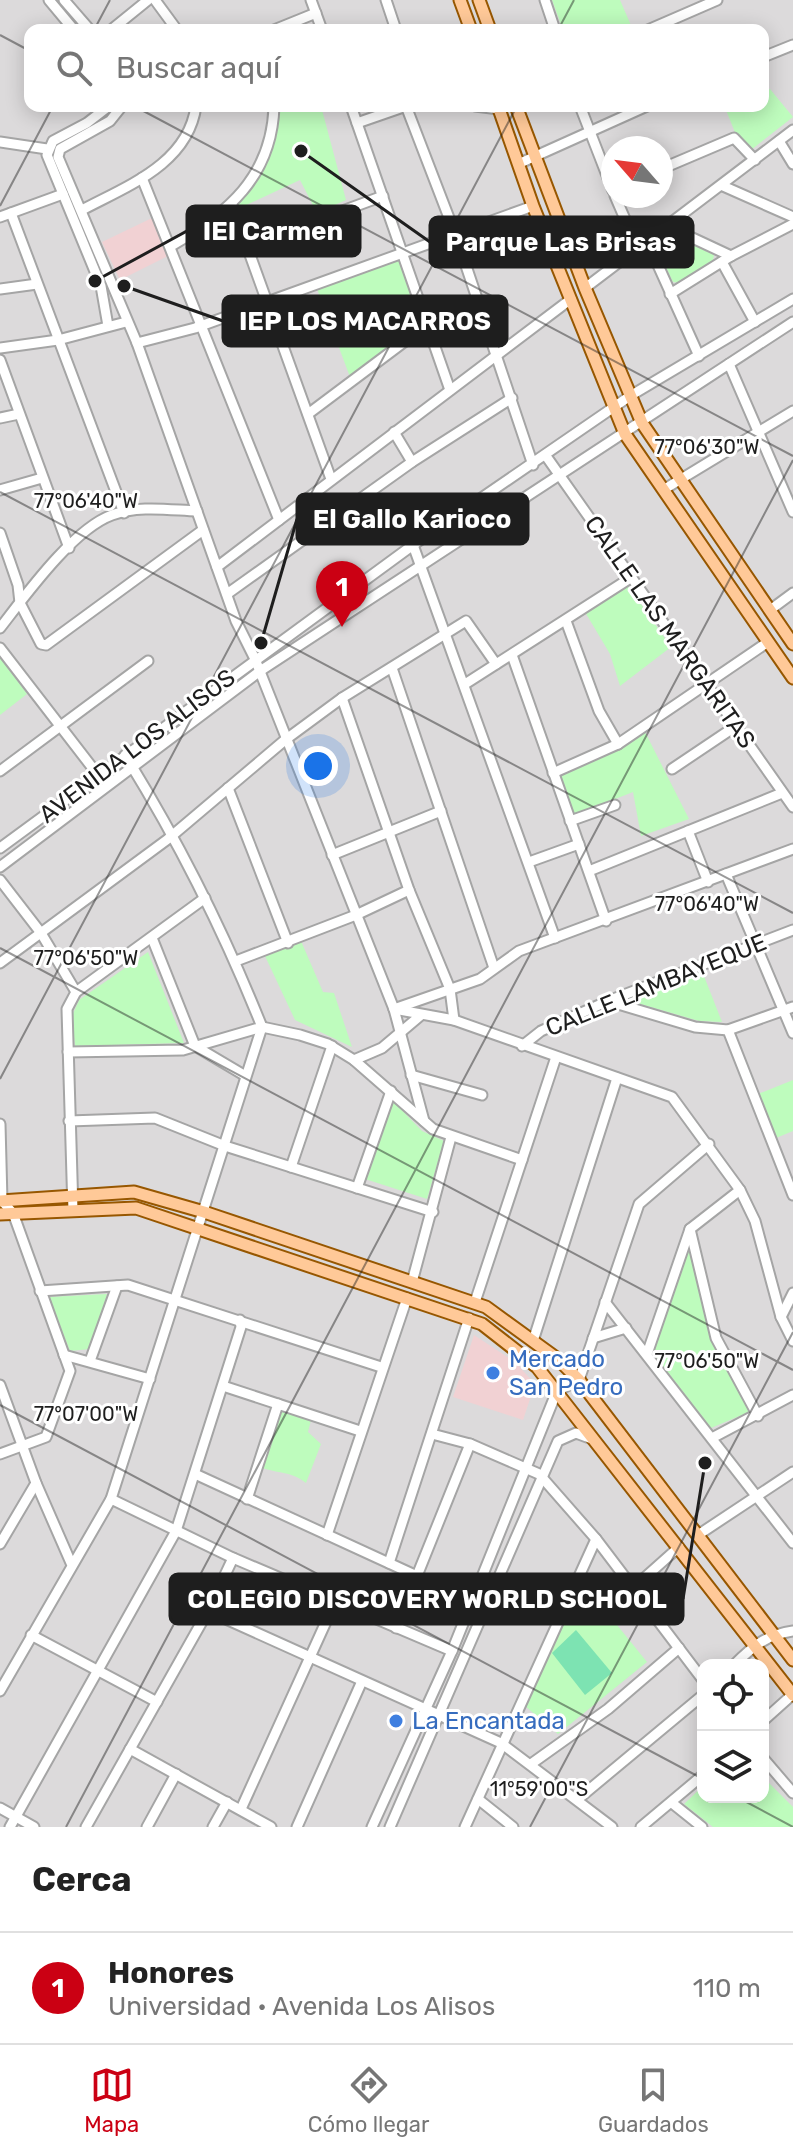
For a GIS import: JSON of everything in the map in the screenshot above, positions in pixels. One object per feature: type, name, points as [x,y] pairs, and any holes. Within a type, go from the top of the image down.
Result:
[{"type":"main road","points":[[460,0],[469,24]]},
{"type":"main road","points":[[479,0],[488,24]]},
{"type":"main road","points":[[499,112],[533,206],[625,434],[793,678]]},
{"type":"main road","points":[[518,112],[585,288],[642,423],[793,644]]},
{"type":"main road","points":[[1,1201],[134,1192],[204,1212],[475,1302],[533,1341],[579,1380],[793,1660]]},
{"type":"main road","points":[[0,1214],[136,1208],[469,1318],[537,1367],[793,1695]]},
{"type":"street","points":[[49,0],[69,24]]},
{"type":"street","points":[[64,0],[85,24]]},
{"type":"street","points":[[118,24],[148,0]]},
{"type":"street","points":[[155,0],[173,24]]},
{"type":"street","points":[[311,0],[320,24]]},
{"type":"street","points":[[386,0],[394,24]]},
{"type":"street","points":[[545,0],[553,24]]},
{"type":"street","points":[[662,24],[717,0]]},
{"type":"street","points":[[289,24],[316,13]]},
{"type":"street","points":[[769,55],[793,45]]},
{"type":"street","points":[[47,149],[53,141],[101,112]]},
{"type":"street","points":[[117,112],[110,121],[57,153],[137,343],[227,594],[394,1009],[424,1121]]},
{"type":"street","points":[[82,210],[165,162],[189,132],[194,112]]},
{"type":"street","points":[[171,246],[205,227],[232,205],[262,162],[273,112]]},
{"type":"street","points":[[353,112],[450,390]]},
{"type":"street","points":[[357,123],[389,112]]},
{"type":"street","points":[[408,112],[456,236],[533,465]]},
{"type":"street","points":[[582,112],[601,163]]},
{"type":"street","points":[[518,164],[633,112]]},
{"type":"street","points":[[585,288],[793,130]]},
{"type":"street","points":[[673,164],[734,138],[755,160]]},
{"type":"street","points":[[779,141],[793,164]]},
{"type":"street","points":[[0,142],[47,149]]},
{"type":"street","points":[[0,150],[13,145]]},
{"type":"street","points":[[47,149],[101,286],[108,326]]},
{"type":"street","points":[[142,178],[279,520]]},
{"type":"street","points":[[723,186],[793,217]]},
{"type":"street","points":[[0,217],[63,194]]},
{"type":"street","points":[[247,246],[383,196]]},
{"type":"street","points":[[232,205],[331,479]]},
{"type":"street","points":[[137,343],[201,325],[405,255],[533,206]]},
{"type":"street","points":[[621,208],[638,249]]},
{"type":"street","points":[[11,213],[124,513]]},
{"type":"street","points":[[670,294],[731,256],[793,224]]},
{"type":"street","points":[[669,227],[731,256]]},
{"type":"street","points":[[648,243],[699,356]]},
{"type":"street","points":[[722,262],[755,322]]},
{"type":"street","points":[[0,289],[37,284]]},
{"type":"street","points":[[217,567],[571,299]]},
{"type":"street","name":"AVENIDA LOS ALISOS","points":[[0,848],[413,545],[630,396],[793,299]]},
{"type":"street","points":[[0,348],[58,340],[126,322]]},
{"type":"street","name":"AVENIDA LOS ALISOS","points":[[0,867],[260,671],[793,322]]},
{"type":"street","points":[[308,414],[428,324]]},
{"type":"street","points":[[0,360],[69,548]]},
{"type":"street","points":[[729,364],[793,512]]},
{"type":"street","points":[[227,594],[412,462],[512,398]]},
{"type":"street","points":[[663,490],[793,411]]},
{"type":"street","points":[[0,418],[19,414]]},
{"type":"street","points":[[394,432],[412,462]]},
{"type":"street","name":"CALLE LAS MARGARITAS","points":[[546,456],[793,807]]},
{"type":"street","points":[[0,490],[42,478]]},
{"type":"street","points":[[0,628],[69,548],[110,515],[143,508],[197,511]]},
{"type":"street","points":[[0,533],[27,623],[41,644],[46,645],[203,530]]},
{"type":"street","points":[[413,545],[447,632],[555,938]]},
{"type":"street","points":[[465,684],[632,577]]},
{"type":"street","points":[[770,610],[793,593]]},
{"type":"street","points":[[0,963],[173,834],[285,740],[342,698],[447,632],[466,621],[496,664]]},
{"type":"street","points":[[566,621],[599,711],[618,744]]},
{"type":"street","points":[[553,773],[618,744],[768,642]]},
{"type":"street","points":[[0,648],[98,775]]},
{"type":"street","points":[[512,655],[606,921]]},
{"type":"street","points":[[0,771],[148,661]]},
{"type":"street","points":[[392,668],[494,968]]},
{"type":"street","points":[[342,698],[409,890],[450,989],[454,1020]]},
{"type":"street","points":[[672,769],[736,726]]},
{"type":"street","points":[[0,1691],[71,1563],[111,1499],[225,1146],[244,1075],[262,1027],[236,961],[173,834],[125,755]]},
{"type":"street","points":[[228,788],[288,943]]},
{"type":"street","points":[[589,871],[782,793]]},
{"type":"street","points":[[570,821],[615,805]]},
{"type":"street","points":[[332,855],[441,811]]},
{"type":"street","points":[[688,831],[708,882]]},
{"type":"street","points":[[529,862],[579,844]]},
{"type":"street","points":[[394,1009],[480,979],[519,951],[793,849]]},
{"type":"street","points":[[726,874],[756,944],[789,1009],[793,1033]]},
{"type":"street","points":[[0,880],[41,933],[76,992]]},
{"type":"street","points":[[236,961],[288,943],[409,890]]},
{"type":"street","points":[[73,1211],[67,1009],[76,992],[205,898]]},
{"type":"street","name":"CALLE LAMBAYEQUE","points":[[522,1046],[541,1031],[608,1001],[793,930]]},
{"type":"street","points":[[152,938],[195,1046],[244,1075]]},
{"type":"street","points":[[608,1001],[695,1027],[728,1030],[789,1009]]},
{"type":"street","points":[[394,1009],[454,1020],[672,1097],[740,1190],[755,1221],[781,1317],[793,1341]]},
{"type":"street","points":[[354,1060],[382,1048],[421,1015]]},
{"type":"street","points":[[68,1052],[183,1050],[262,1027],[332,1046],[354,1060],[424,1121],[451,1137],[522,1160]]},
{"type":"street","points":[[728,1030],[793,1195]]},
{"type":"street","points":[[291,1167],[332,1046]]},
{"type":"street","points":[[475,1302],[556,1057]]},
{"type":"street","points":[[411,1075],[482,1095]]},
{"type":"street","points":[[533,1341],[617,1078]]},
{"type":"street","points":[[357,1188],[391,1091]]},
{"type":"street","points":[[69,1121],[155,1118],[225,1146],[433,1212]]},
{"type":"street","points":[[0,1125],[1,1201],[13,1213],[70,1371]]},
{"type":"street","points":[[412,1282],[451,1137]]},
{"type":"street","points":[[372,1827],[452,1651],[557,1391],[579,1380],[639,1204],[709,1144]]},
{"type":"street","points":[[647,1354],[690,1229],[740,1190]]},
{"type":"street","points":[[690,1229],[716,1338],[758,1416]]},
{"type":"street","points":[[40,1291],[128,1285],[381,1367]]},
{"type":"street","points":[[90,1361],[117,1286]]},
{"type":"street","points":[[781,1317],[793,1293]]},
{"type":"street","points":[[327,1535],[381,1367],[407,1298]]},
{"type":"street","points":[[605,1302],[793,1542]]},
{"type":"street","points":[[389,1563],[469,1318]]},
{"type":"street","points":[[10,1827],[176,1531],[241,1327],[240,1320]]},
{"type":"street","points":[[593,1338],[626,1328]]},
{"type":"street","points":[[64,1355],[150,1379]]},
{"type":"street","points":[[0,1454],[46,1437],[75,1358]]},
{"type":"street","points":[[0,1385],[36,1483],[71,1563]]},
{"type":"street","points":[[223,1386],[360,1431]]},
{"type":"street","points":[[712,1438],[793,1395]]},
{"type":"street","points":[[247,1499],[278,1404]]},
{"type":"street","points":[[390,1827],[442,1715],[558,1441],[570,1433],[586,1435],[598,1443]]},
{"type":"street","points":[[432,1434],[470,1444],[542,1477],[596,1539],[697,1672]]},
{"type":"street","points":[[396,1628],[470,1444]]},
{"type":"street","points":[[698,1535],[755,1494],[793,1472]]},
{"type":"street","points":[[195,1474],[417,1576]]},
{"type":"street","points":[[0,1544],[36,1483]]},
{"type":"street","points":[[25,1500],[35,1496],[44,1501]]},
{"type":"street","points":[[111,1499],[233,1558],[452,1651]]},
{"type":"street","points":[[0,1526],[12,1522]]},
{"type":"street","points":[[465,1827],[596,1539]]},
{"type":"street","points":[[633,1588],[679,1547]]},
{"type":"street","points":[[86,1827],[208,1611],[233,1558]]},
{"type":"street","points":[[241,1809],[335,1602]]},
{"type":"street","points":[[208,1611],[501,1743],[612,1827]]},
{"type":"street","points":[[740,1659],[754,1644],[773,1634],[793,1631]]},
{"type":"street","points":[[31,1635],[157,1702]]},
{"type":"street","points":[[531,1764],[608,1709],[679,1648]]},
{"type":"street","points":[[297,1827],[362,1681]]},
{"type":"street","points":[[769,1716],[793,1695]]},
{"type":"street","points":[[578,1799],[697,1700]]},
{"type":"street","points":[[130,1749],[271,1827]]},
{"type":"street","points":[[769,1765],[793,1793]]},
{"type":"street","points":[[147,1827],[176,1774]]},
{"type":"street","points":[[641,1827],[697,1780]]},
{"type":"street","points":[[478,1799],[513,1827]]},
{"type":"street","points":[[213,1827],[227,1802]]},
{"type":"street","points":[[672,1803],[702,1827]]},
{"type":"street","points":[[0,1808],[34,1827]]},
{"type":"shaded area","points":[[0,0],[793,0],[793,1827],[0,1827]]},
{"type":"shaded area","points":[[152,218],[168,256],[120,280],[102,242]]},
{"type":"shaded area","name":"Mercado San Pedro","points":[[474,1335],[515,1362],[535,1384],[523,1420],[453,1397]]},
{"type":"green space","points":[[552,0],[620,0],[630,24],[561,24]]},
{"type":"green space","points":[[769,89],[793,117],[751,150],[736,135],[727,112],[769,112]]},
{"type":"green space","points":[[276,112],[323,112],[346,200],[317,213],[300,180],[242,207],[238,204],[264,164]]},
{"type":"green space","points":[[670,234],[714,255],[712,264],[680,283],[673,282],[656,246]]},
{"type":"green space","points":[[403,259],[424,323],[350,377],[317,289]]},
{"type":"green space","points":[[627,584],[671,647],[620,686],[610,654],[585,612]]},
{"type":"green space","points":[[0,657],[27,694],[0,715]]},
{"type":"green space","points":[[645,732],[689,819],[641,836],[633,792],[572,816],[557,776]]},
{"type":"green space","points":[[301,941],[323,992],[334,993],[352,1047],[295,1020],[265,956]]},
{"type":"green space","points":[[148,952],[184,1043],[75,1046],[72,1016],[79,1000]]},
{"type":"green space","points":[[702,971],[722,1022],[699,1021],[623,999]]},
{"type":"green space","points":[[793,1080],[793,1131],[776,1138],[758,1094]]},
{"type":"green space","points":[[391,1099],[422,1131],[444,1141],[427,1199],[365,1179]]},
{"type":"green space","points":[[690,1229],[712,1340],[749,1412],[711,1428],[653,1353]]},
{"type":"green space","points":[[107,1294],[90,1349],[70,1351],[49,1297]]},
{"type":"green space","points":[[280,1410],[311,1420],[308,1432],[321,1444],[306,1483],[260,1467]]},
{"type":"green space","points":[[583,1583],[647,1662],[558,1734],[525,1706]]},
{"type":"green space","points":[[576,1630],[612,1673],[585,1695],[552,1653]]},
{"type":"green space","points":[[769,1783],[793,1807],[793,1827],[713,1827],[684,1804],[697,1792],[697,1803],[769,1803]]},
{"type":"place","name":"Parque Las Brisas","points":[[301,151]]},
{"type":"place","name":"IEI Carmen","points":[[95,281]]},
{"type":"place","name":"IEP LOS MACARROS","points":[[124,286]]},
{"type":"place","name":"Honores","points":[[342,627]]},
{"type":"place","name":"El Gallo Karioco","points":[[261,643]]},
{"type":"place","name":"Mercado San Pedro","points":[[493,1373]]},
{"type":"place","name":"COLEGIO DISCOVERY WORLD SCHOOL","points":[[705,1463]]},
{"type":"place","name":"La Encantada","points":[[396,1721]]}]
